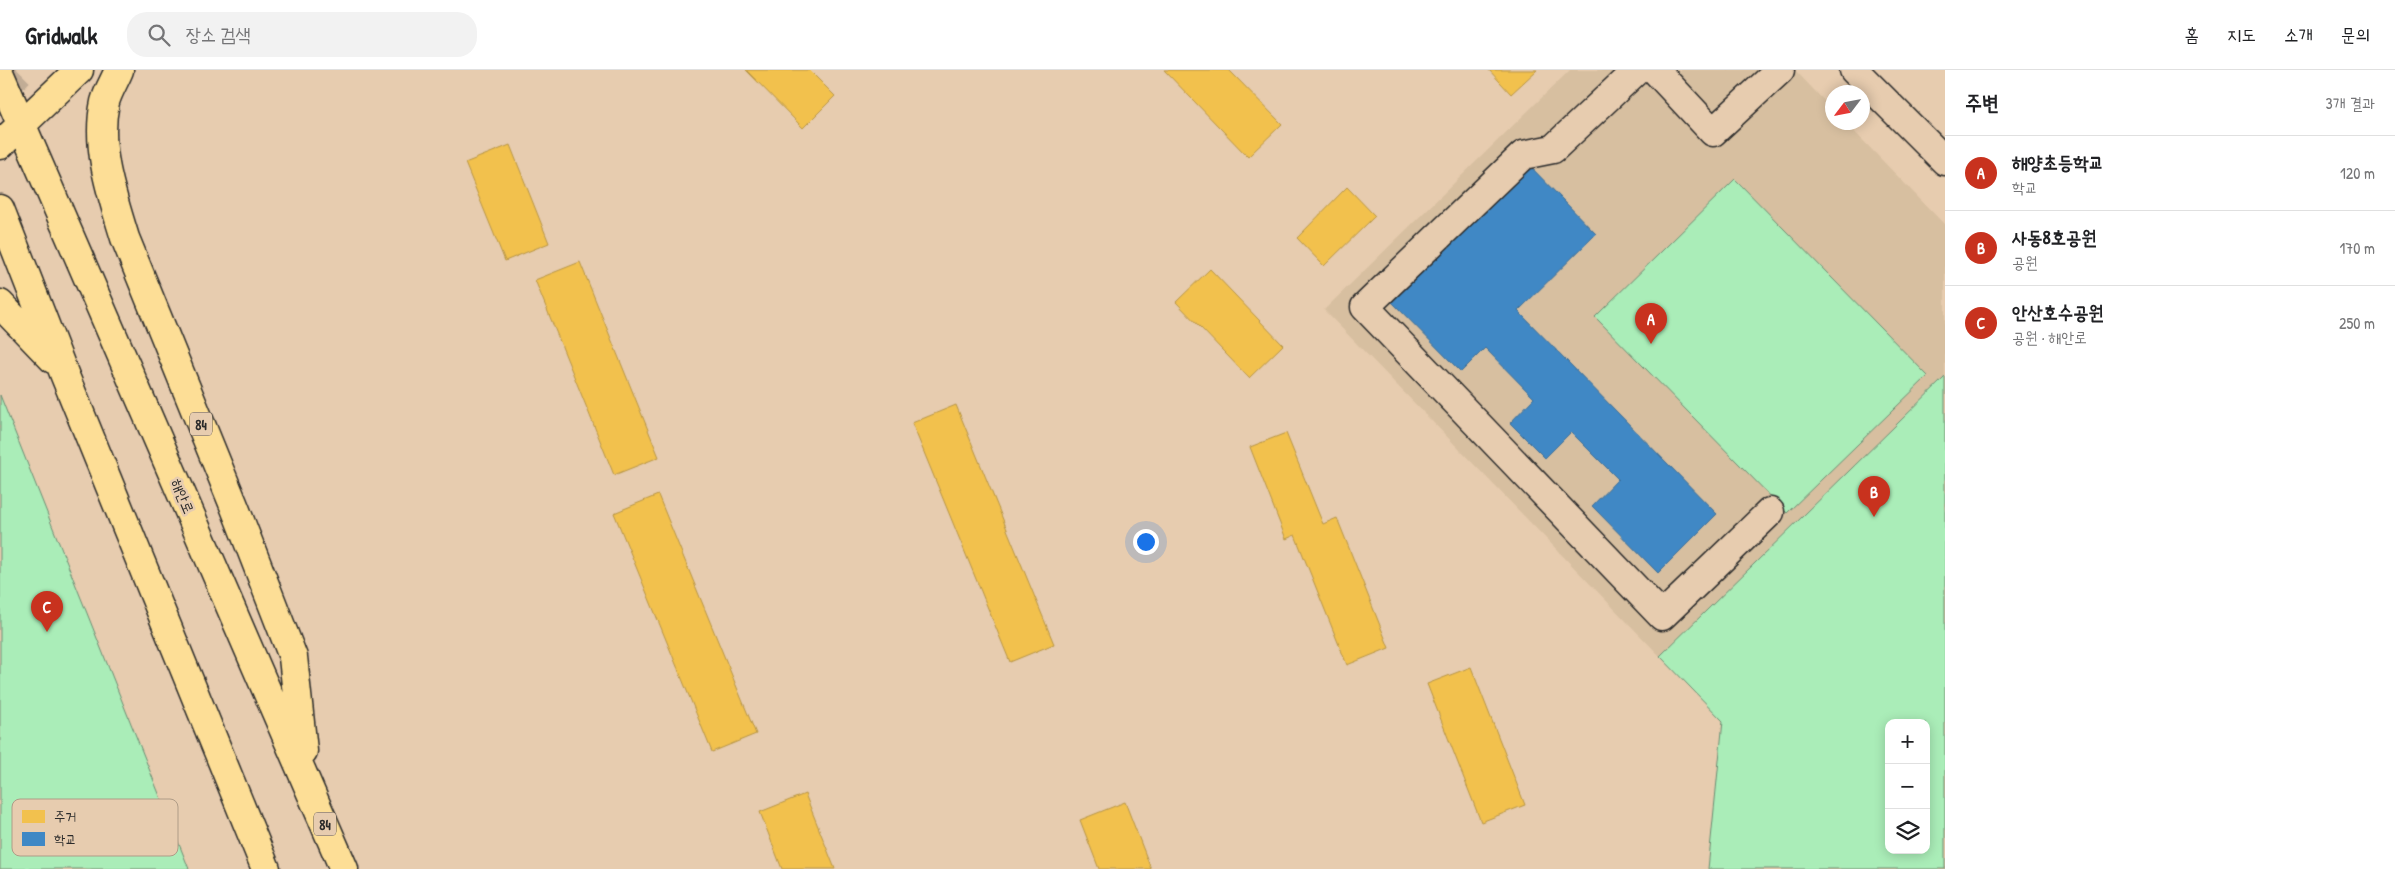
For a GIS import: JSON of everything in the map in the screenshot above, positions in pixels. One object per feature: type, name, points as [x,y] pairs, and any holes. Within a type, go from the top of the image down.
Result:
[{"type":"main road","points":[[0,145],[79,70]]},
{"type":"main road","name":"84","points":[[119,70],[106,102],[102,146],[111,192],[125,238],[293,656],[306,780]]},
{"type":"main road","name":"해안로","points":[[0,75],[344,869]]},
{"type":"main road","points":[[0,209],[61,367],[266,869]]},
{"type":"main road","points":[[0,304],[61,367]]},
{"type":"street","points":[[1637,70],[1553,149],[1523,155],[1366,306],[1662,616],[1770,512]]},
{"type":"street","points":[[1655,70],[1713,132],[1780,70]]},
{"type":"street","points":[[1854,70],[1945,161]]},
{"type":"shaded area","points":[[1570,70],[1795,70],[1825,102],[1825,130],[1853,130],[1945,225],[1945,377],[1660,656],[1324,310]]},
{"type":"green space","points":[[1735,179],[1928,376],[1787,513],[1595,317]]},
{"type":"green space","points":[[1945,377],[1945,869],[1708,869],[1723,721],[1660,656]]},
{"type":"green space","points":[[0,395],[161,799],[12,799],[12,856],[178,856],[178,841],[189,869],[0,869]]},
{"type":"building: 주거","points":[[746,70],[809,70],[835,96],[803,128]]},
{"type":"building: 주거","points":[[1164,70],[1229,70],[1282,124],[1248,157]]},
{"type":"building: 주거","points":[[1489,70],[1537,70],[1511,94]]},
{"type":"building: 주거","points":[[510,145],[549,243],[505,261],[465,163]]},
{"type":"building: 주거","points":[[1347,187],[1375,216],[1324,266],[1297,238]]},
{"type":"building: 주거","points":[[580,262],[659,457],[614,475],[535,280]]},
{"type":"building: 주거","points":[[1210,269],[1283,345],[1249,378],[1176,302]]},
{"type":"building: 주거","points":[[956,405],[1054,644],[1010,662],[912,423]]},
{"type":"building: 주거","points":[[1286,433],[1323,524],[1337,518],[1389,648],[1347,665],[1295,535],[1286,539],[1250,447]]},
{"type":"building: 주거","points":[[658,495],[756,734],[712,752],[614,513]]},
{"type":"building: 주거","points":[[1471,667],[1525,805],[1481,822],[1427,684]]},
{"type":"building: 주거","points":[[805,794],[835,869],[782,869],[760,812]]},
{"type":"building: 주거","points":[[1125,802],[1151,869],[1099,869],[1080,820]]},
{"type":"building: 학교","points":[[1527,163],[1596,234],[1518,311],[1717,514],[1658,573],[1592,506],[1618,479],[1571,432],[1545,458],[1510,423],[1534,398],[1485,348],[1461,372],[1389,299]]},
{"type":"tunnel","points":[[0,92],[22,70]]},
{"type":"place","name":"해양초등학교","points":[[1651,344]]},
{"type":"place","name":"사동8호공원","points":[[1874,517]]},
{"type":"place","name":"안산호수공원","points":[[47,632]]}]
